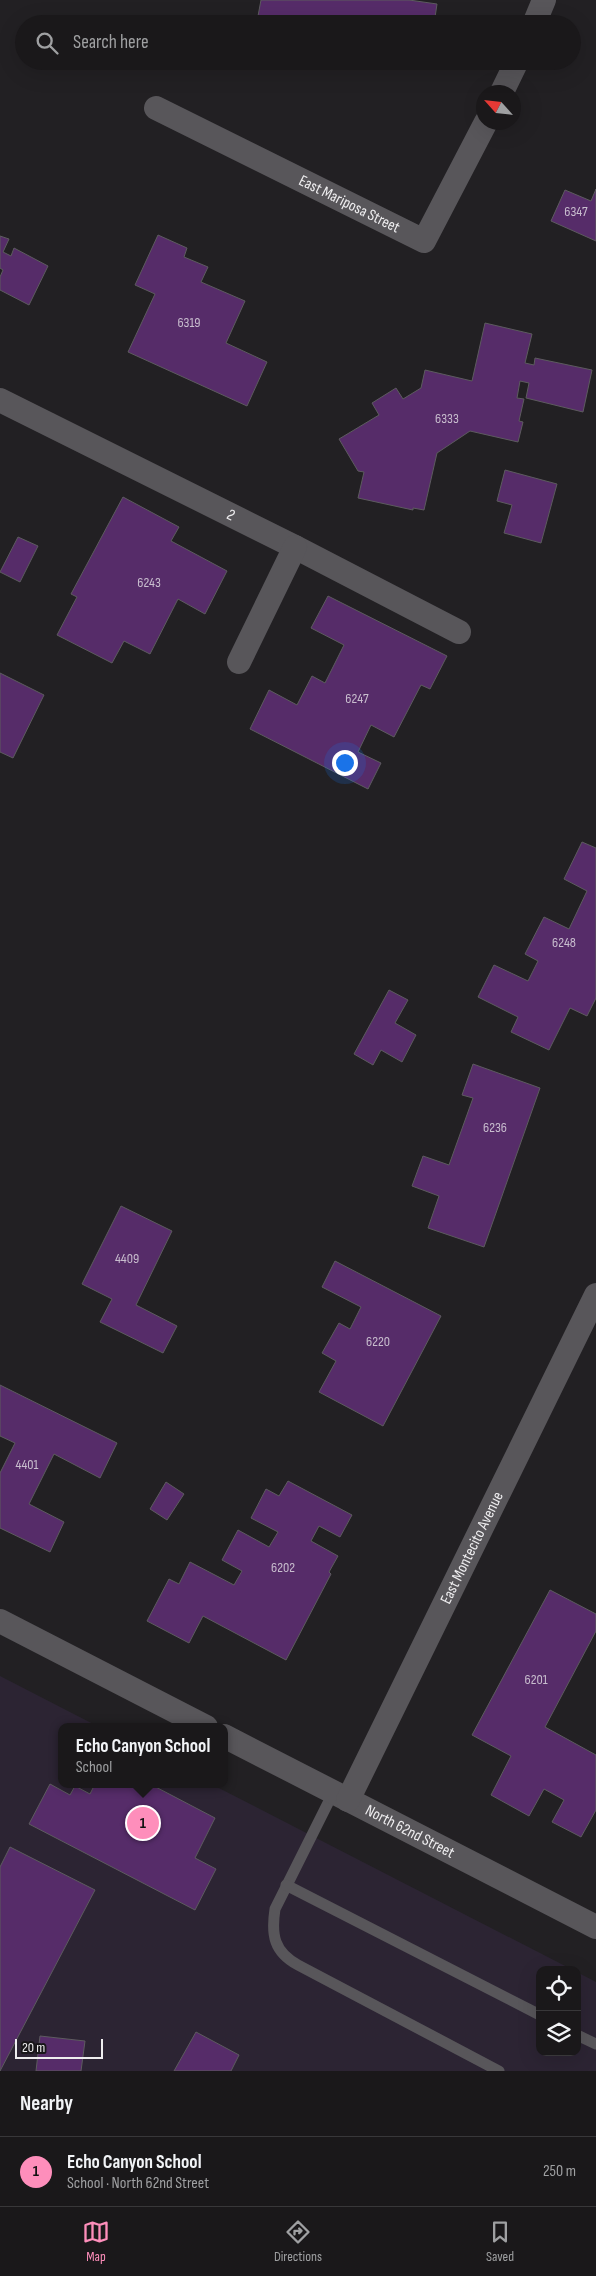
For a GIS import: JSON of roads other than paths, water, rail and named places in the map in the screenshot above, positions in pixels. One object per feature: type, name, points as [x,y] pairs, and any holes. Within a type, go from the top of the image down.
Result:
[{"type":"street","points":[[538,15],[544,0]]},
{"type":"street","points":[[505,85],[513,70]]},
{"type":"street","name":"East Mariposa Street","points":[[156,108],[424,241],[482,130]]},
{"type":"street","name":"2","points":[[0,400],[295,547],[458,632]]},
{"type":"street","points":[[239,662],[295,547]]},
{"type":"street","name":"East Montecito Avenue","points":[[341,1796],[596,1294]]},
{"type":"street","points":[[0,1621],[198,1723]]},
{"type":"street","name":"North 62nd Street","points":[[228,1738],[596,1926]]},
{"type":"lane","points":[[341,1796],[286,1885],[276,1909],[274,1929],[278,1950],[288,1960],[499,2071]]},
{"type":"lane","points":[[286,1885],[536,2014]]},
{"type":"lane","points":[[581,2037],[596,2044]]},
{"type":"place","name":"Echo Canyon School","points":[[143,1823]]}]
